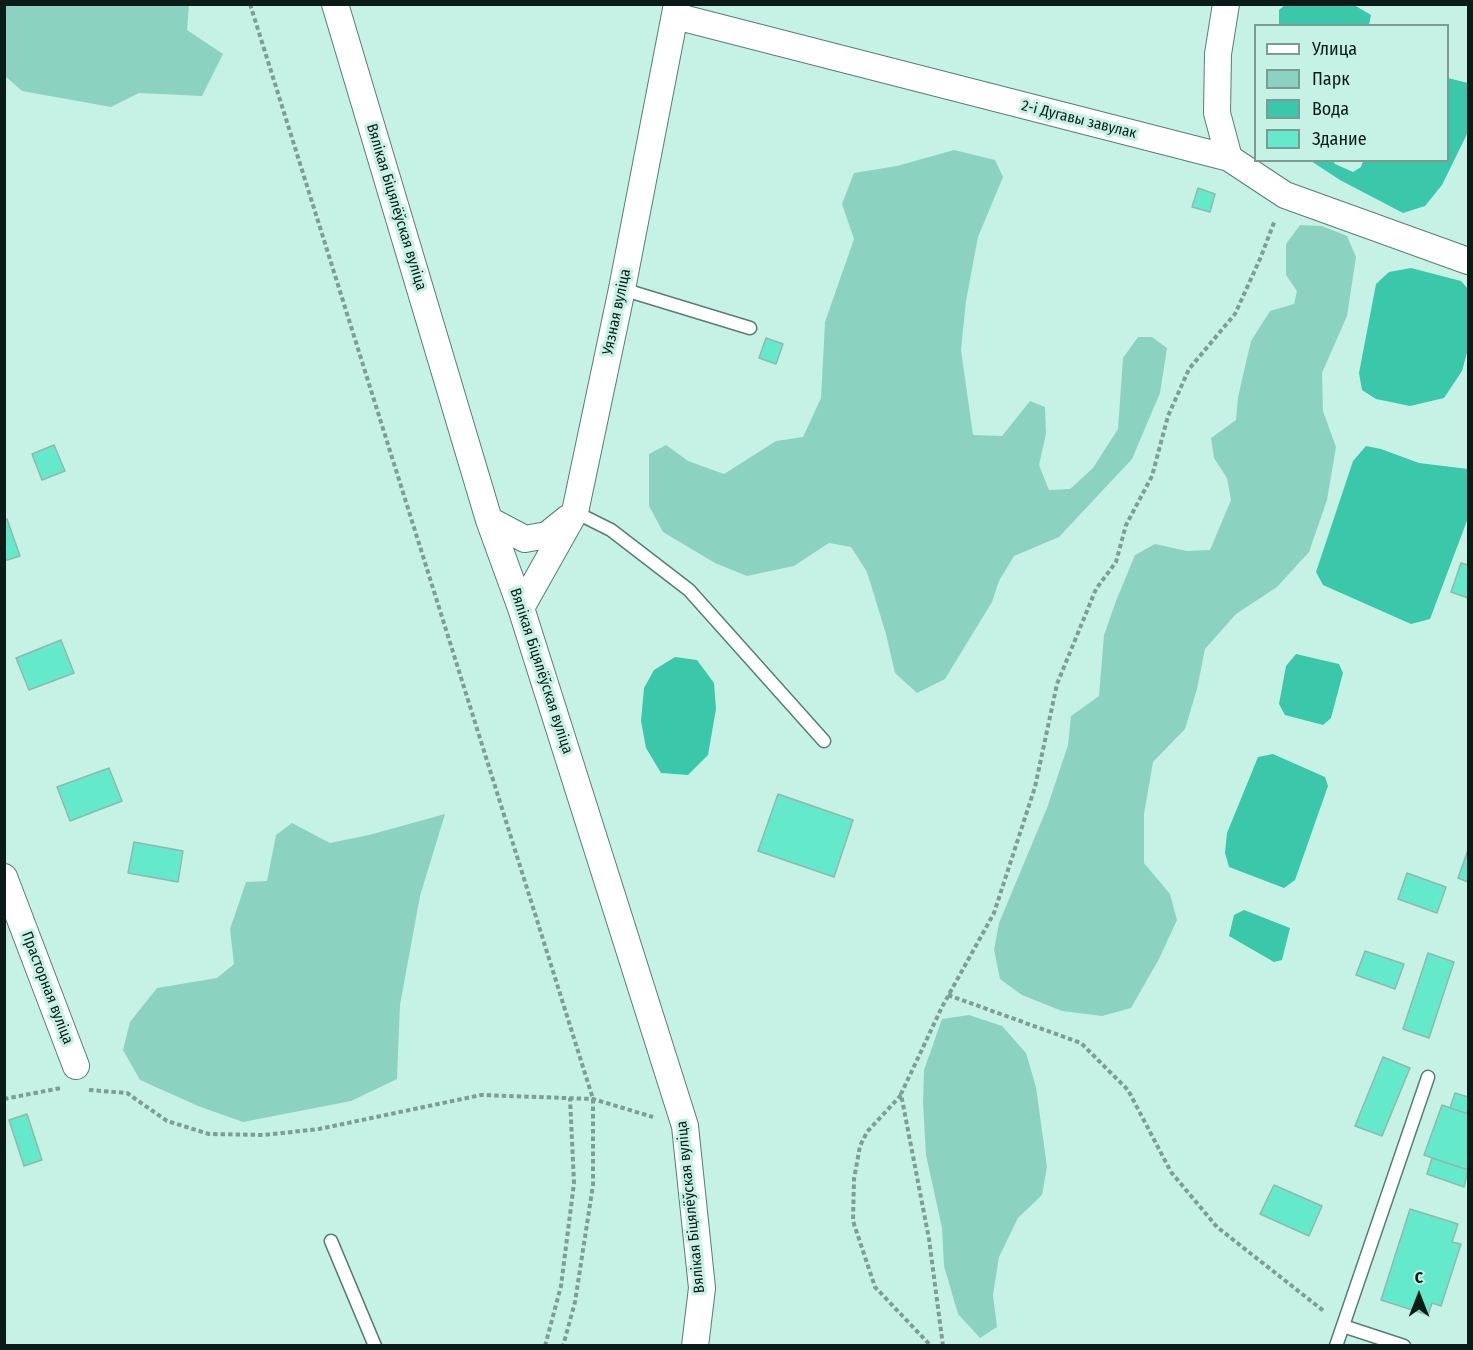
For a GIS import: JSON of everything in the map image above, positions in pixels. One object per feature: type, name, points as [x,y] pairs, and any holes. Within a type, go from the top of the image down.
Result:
[{"type":"street","name":"Вялікая Біцялёўская вуліца","points":[[335,4],[489,520],[521,608],[685,1126],[702,1288],[695,1346]]},
{"type":"street","points":[[1226,4],[1218,54],[1217,114],[1229,158]]},
{"type":"street","name":"2-і Дугавы завулак","points":[[676,10],[1229,158],[1285,195],[1468,261]]},
{"type":"street","name":"Уязная вуліца","points":[[521,608],[575,512],[622,289],[676,10]]},
{"type":"street","points":[[489,520],[525,539],[548,535],[575,512]]},
{"type":"street","name":"Прасторная вуліца","points":[[4,877],[75,1081]]},
{"type":"lane","points":[[622,289],[750,328]]},
{"type":"lane","points":[[575,512],[611,530],[689,590],[824,741]]},
{"type":"lane","points":[[1336,1346],[1428,1077]]},
{"type":"lane","points":[[331,1241],[375,1346]]},
{"type":"lane","points":[[1342,1326],[1404,1346]]},
{"type":"path","points":[[250,4],[593,1099],[593,1185],[575,1302],[562,1346]]},
{"type":"path","points":[[931,1346],[875,1287],[853,1221],[854,1179],[860,1146],[867,1132],[901,1094],[948,995],[994,913],[1035,788],[1057,684],[1096,589],[1116,562],[1126,525],[1152,476],[1168,416],[1189,369],[1235,314],[1285,195]]},
{"type":"path","points":[[948,995],[1081,1043],[1128,1090],[1171,1172],[1217,1227],[1342,1326]]},
{"type":"path","points":[[4,1100],[75,1081],[127,1093],[166,1121],[209,1134],[264,1135],[318,1129],[480,1095],[593,1099],[685,1126]]},
{"type":"path","points":[[901,1094],[929,1239],[943,1346]]},
{"type":"path","points":[[545,1346],[561,1286],[574,1183],[570,1098]]},
{"type":"green space","points":[[5,4],[189,5],[187,30],[223,54],[202,96],[139,93],[111,107],[22,91],[5,76]]},
{"type":"green space","points":[[954,150],[995,160],[1003,177],[978,237],[966,301],[961,350],[973,435],[1002,436],[1030,401],[1045,407],[1046,434],[1039,465],[1049,490],[1070,489],[1093,468],[1118,429],[1123,358],[1138,337],[1152,337],[1167,348],[1160,393],[1132,459],[1059,537],[1014,556],[999,581],[992,602],[945,679],[917,693],[895,673],[867,572],[851,547],[829,543],[794,566],[747,576],[715,563],[663,532],[649,506],[649,454],[666,445],[688,461],[724,474],[776,441],[803,437],[821,398],[825,322],[854,239],[842,204],[854,173],[897,166]]},
{"type":"green space","points":[[1300,225],[1322,226],[1347,236],[1356,257],[1347,316],[1322,373],[1323,411],[1336,447],[1327,500],[1309,552],[1277,587],[1236,614],[1205,649],[1197,689],[1185,729],[1153,762],[1144,814],[1144,863],[1170,894],[1177,920],[1159,959],[1131,1008],[1102,1016],[1062,1011],[1022,995],[1000,979],[994,950],[999,923],[1047,808],[1068,745],[1071,716],[1099,696],[1104,635],[1135,555],[1155,544],[1187,551],[1210,550],[1231,500],[1227,478],[1214,458],[1211,438],[1236,420],[1238,397],[1251,341],[1270,311],[1294,304],[1297,291],[1286,275],[1286,244]]},
{"type":"green space","points":[[445,814],[420,896],[400,1005],[397,1079],[351,1101],[243,1122],[198,1106],[140,1080],[123,1050],[130,1022],[157,988],[217,978],[234,964],[230,929],[246,882],[267,881],[276,835],[292,823],[330,843]]},
{"type":"green space","points":[[969,1015],[1002,1026],[1026,1053],[1036,1087],[1047,1167],[1042,1195],[1018,1218],[999,1257],[993,1295],[997,1327],[980,1338],[958,1314],[944,1266],[942,1228],[926,1155],[923,1103],[924,1070],[942,1019]]},
{"type":"water","points":[[1286,4],[1354,5],[1371,15],[1369,24],[1279,24],[1279,10]]},
{"type":"water","points":[[1449,78],[1468,83],[1468,132],[1442,185],[1425,206],[1403,213],[1340,180],[1313,162],[1334,162],[1353,172],[1361,167],[1363,162],[1449,162]]},
{"type":"water","points":[[1411,268],[1461,281],[1468,289],[1468,349],[1462,371],[1444,398],[1410,406],[1376,399],[1362,390],[1359,373],[1376,284],[1389,272]]},
{"type":"water","points":[[1366,446],[1419,463],[1468,469],[1468,518],[1430,619],[1411,624],[1323,585],[1316,572],[1353,461]]},
{"type":"water","points":[[1296,654],[1339,664],[1343,673],[1331,718],[1323,725],[1285,715],[1279,704],[1286,666]]},
{"type":"water","points":[[675,657],[697,660],[714,683],[716,709],[708,755],[688,775],[661,773],[646,748],[641,721],[644,688],[654,670]]},
{"type":"water","points":[[1273,754],[1325,777],[1328,786],[1295,880],[1284,888],[1229,867],[1225,853],[1227,833],[1258,757]]},
{"type":"water","points":[[1244,910],[1290,928],[1282,960],[1274,962],[1229,936],[1234,915]]},
{"type":"building","points":[[1198,188],[1215,194],[1210,212],[1192,207]]},
{"type":"building","points":[[766,338],[783,344],[776,364],[759,358]]},
{"type":"building","points":[[54,445],[65,471],[42,480],[32,454]]},
{"type":"building","points":[[7,519],[20,556],[4,561],[4,520]]},
{"type":"building","points":[[1461,563],[1468,565],[1468,598],[1451,592]]},
{"type":"building","points":[[61,640],[74,673],[29,690],[16,658]]},
{"type":"building","points":[[109,768],[122,801],[70,821],[57,787]]},
{"type":"building","points":[[778,794],[853,820],[834,877],[758,851]]},
{"type":"building","points":[[134,842],[183,851],[178,882],[128,873]]},
{"type":"building","points":[[1468,850],[1468,882],[1458,878]]},
{"type":"building","points":[[1407,873],[1446,887],[1437,913],[1398,899]]},
{"type":"building","points":[[1365,951],[1404,964],[1395,989],[1356,975]]},
{"type":"building","points":[[1428,953],[1454,962],[1429,1038],[1403,1029]]},
{"type":"building","points":[[1383,1057],[1410,1068],[1382,1136],[1355,1126]]},
{"type":"building","points":[[1455,1093],[1468,1097],[1468,1114],[1450,1108]]},
{"type":"building","points":[[1442,1105],[1468,1114],[1468,1170],[1424,1155]]},
{"type":"building","points":[[27,1114],[42,1160],[24,1166],[9,1120]]},
{"type":"building","points":[[1432,1158],[1468,1170],[1464,1187],[1427,1174]]},
{"type":"building","points":[[1274,1185],[1322,1206],[1309,1236],[1260,1214]]},
{"type":"building","points":[[1410,1209],[1458,1224],[1452,1242],[1461,1244],[1441,1306],[1432,1303],[1428,1315],[1381,1300]]}]
